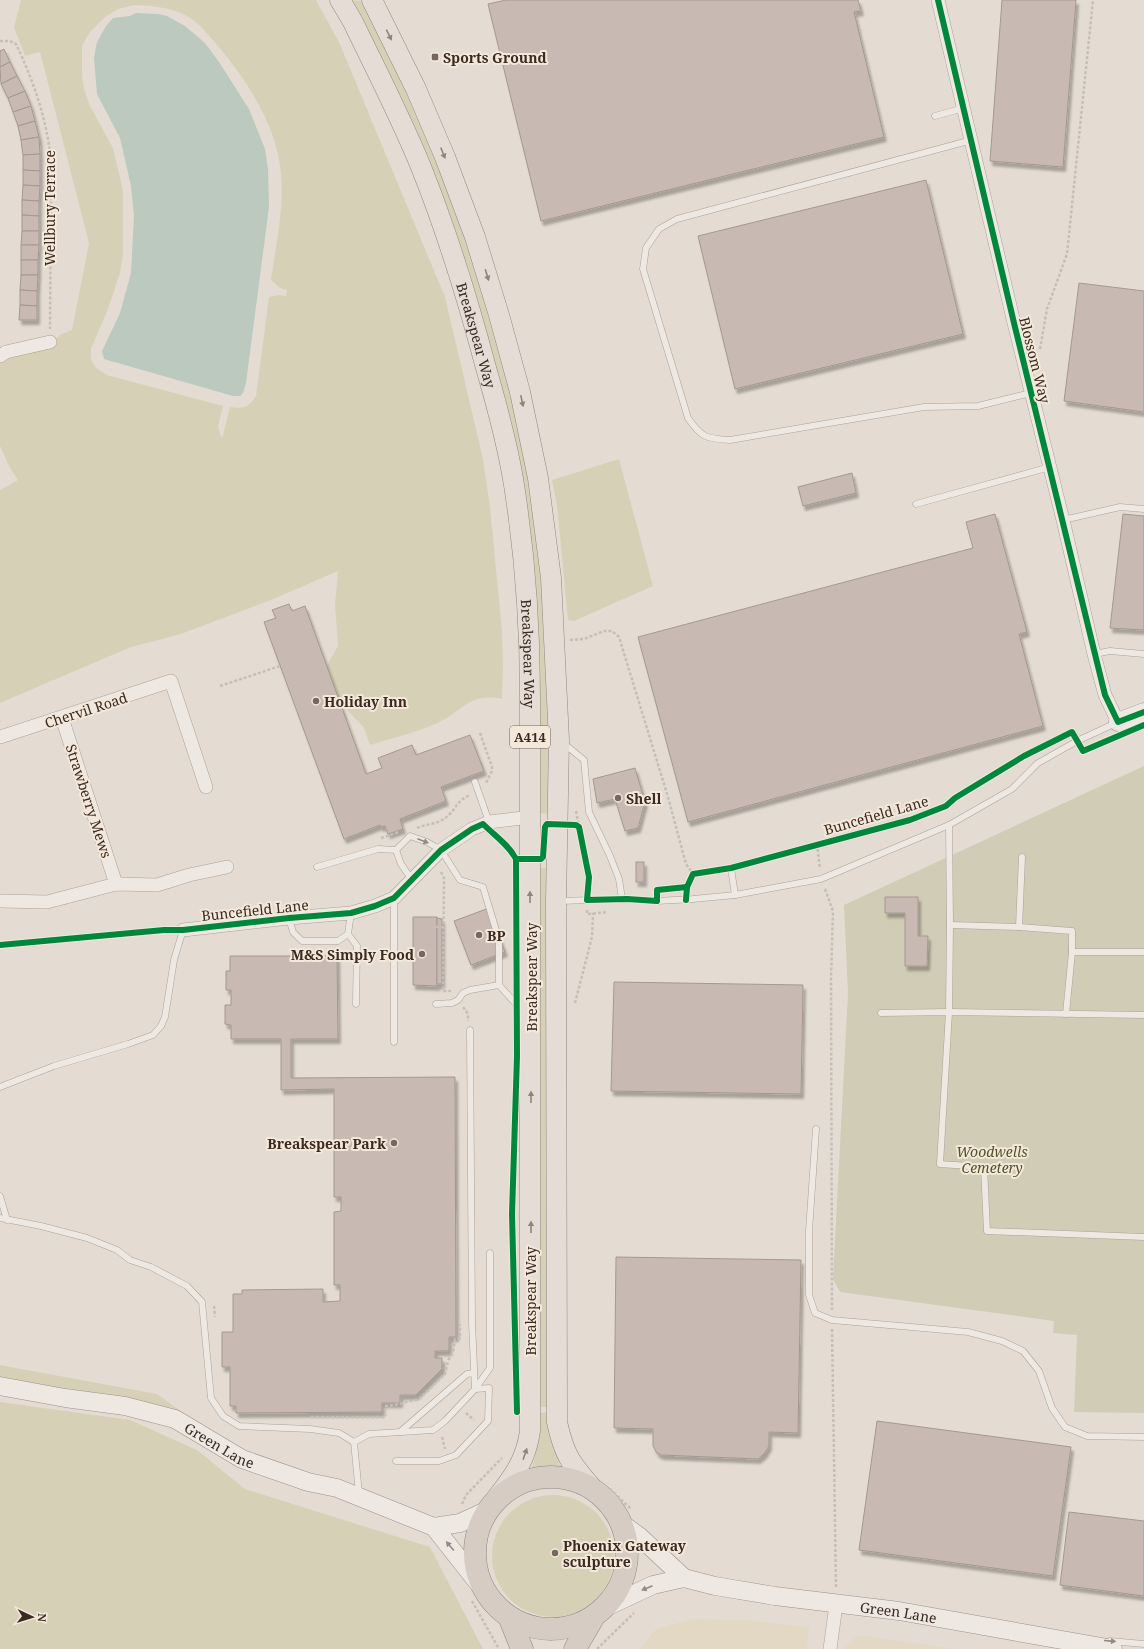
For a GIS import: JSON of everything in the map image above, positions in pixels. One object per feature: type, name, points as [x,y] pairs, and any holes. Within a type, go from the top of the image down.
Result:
[{"type":"highway","points":[[575,1649],[599,1612],[619,1588],[626,1567],[629,1519],[610,1504],[600,1488],[574,1480],[553,1476],[532,1478],[513,1486],[491,1505],[476,1536],[474,1562],[482,1588],[494,1605],[510,1618],[526,1626],[543,1630],[560,1630],[572,1627],[599,1612]]},
{"type":"highway","points":[[510,1618],[522,1649]]},
{"type":"main road","name":"Breakspear Way","points":[[340,0],[354,22],[423,173],[450,246],[474,324],[498,411],[514,484],[526,591],[530,640],[531,817],[530,1431],[525,1454],[520,1466],[515,1475],[491,1505]]},
{"type":"main road","name":"Breakspear Way","points":[[372,0],[416,89],[445,157],[477,244],[499,315],[520,392],[538,478],[551,578],[559,740],[556,901],[557,1422],[561,1440],[567,1456],[575,1468],[600,1488]]},
{"type":"street","name":"Blossom Way","points":[[938,0],[1094,654],[1105,695],[1118,722]]},
{"type":"street","points":[[0,356],[6,352],[50,342]]},
{"type":"street","name":"Chervil Road","points":[[0,737],[62,718],[171,681],[206,787]]},
{"type":"street","points":[[1118,722],[1144,712]]},
{"type":"street","name":"Strawberry Mews","points":[[62,718],[116,884]]},
{"type":"street","name":"Buncefield Lane","points":[[183,930],[289,918],[351,913],[375,906],[394,898],[441,850],[472,829],[489,822],[531,817]]},
{"type":"street","points":[[0,901],[47,902],[116,884],[157,885],[189,875],[227,867]]},
{"type":"street","name":"Green Lane","points":[[0,1386],[65,1398],[125,1406],[175,1419],[242,1459],[308,1482],[337,1488],[434,1527]]},
{"type":"street","points":[[482,1588],[434,1527],[460,1523],[491,1505]]},
{"type":"street","name":"Green Lane","points":[[629,1519],[640,1537],[684,1578],[715,1586],[836,1605],[899,1611],[1015,1632],[1106,1643]]},
{"type":"street","name":"Green Lane","points":[[599,1612],[653,1586],[684,1578]]},
{"type":"street","points":[[830,1649],[836,1605]]},
{"type":"lane","points":[[935,116],[964,108]]},
{"type":"lane","points":[[972,140],[677,219],[659,229],[646,248],[643,269],[688,418],[698,432],[713,440],[730,440],[924,407],[978,406],[1031,393]]},
{"type":"lane","points":[[916,504],[1050,467]]},
{"type":"lane","points":[[1063,520],[1120,507],[1144,509]]},
{"type":"lane","points":[[1094,654],[1110,651],[1144,654]]},
{"type":"lane","points":[[556,901],[622,899],[657,901],[686,900],[734,895],[821,879],[949,825],[1012,789],[1038,764],[1077,741],[1118,722]]},
{"type":"lane","points":[[559,740],[584,760],[589,812],[620,879],[622,899]]},
{"type":"lane","points":[[475,782],[489,822]]},
{"type":"lane","points":[[949,825],[949,1012],[940,1164],[984,1167],[987,1230],[1144,1237]]},
{"type":"lane","points":[[317,867],[378,849],[396,850],[410,836],[427,842],[441,850],[460,880],[483,887],[499,940],[499,985],[516,1004],[531,1038]]},
{"type":"lane","points":[[396,850],[401,864],[412,880]]},
{"type":"lane","points":[[1019,927],[1022,857]]},
{"type":"lane","points":[[731,868],[734,895]]},
{"type":"lane","points":[[394,898],[394,1042]]},
{"type":"lane","points":[[351,913],[348,934],[357,946],[356,1004]]},
{"type":"lane","points":[[289,918],[293,932],[302,941],[338,941],[348,934]]},
{"type":"lane","points":[[950,925],[1019,927],[1072,931],[1072,952],[1066,1014]]},
{"type":"lane","points":[[0,1087],[54,1066],[122,1046],[153,1035],[161,1026],[165,1017],[174,960],[183,930]]},
{"type":"lane","points":[[1072,952],[1144,952]]},
{"type":"lane","points":[[436,1004],[452,1003],[458,1000],[463,993],[470,990],[499,985]]},
{"type":"lane","points":[[881,1013],[949,1012],[1144,1015]]},
{"type":"lane","points":[[470,1030],[472,1323],[475,1388]]},
{"type":"lane","points":[[816,1129],[809,1232],[809,1295],[815,1313],[832,1320],[968,1332],[1002,1341],[1023,1351],[1038,1371],[1052,1408],[1065,1427],[1087,1436],[1144,1437]]},
{"type":"lane","points":[[0,1196],[7,1220]]},
{"type":"lane","points":[[0,1218],[41,1226],[87,1238],[117,1250],[130,1260],[150,1267],[187,1286],[202,1302],[211,1398],[223,1416],[239,1426],[310,1429],[339,1432],[354,1442]]},
{"type":"lane","points":[[354,1442],[369,1434],[433,1430],[445,1421],[475,1388],[490,1368],[490,1253]]},
{"type":"lane","points":[[400,1432],[467,1374],[474,1373]]},
{"type":"lane","points":[[396,1461],[439,1461],[456,1455],[488,1421],[488,1388],[475,1388]]},
{"type":"lane","points":[[354,1442],[360,1498]]},
{"type":"lane","points":[[1106,1643],[1144,1644]]},
{"type":"path","points":[[1040,349],[1047,309],[1067,254],[1093,0]]},
{"type":"path","points":[[569,640],[584,639],[604,631],[612,631],[619,637],[668,797],[686,864],[693,874]]},
{"type":"path","points":[[220,686],[280,666]]},
{"type":"path","points":[[413,837],[418,827],[440,821],[455,809],[460,800],[485,786],[492,771],[480,733]]},
{"type":"path","points":[[558,824],[579,826],[580,834]]},
{"type":"path","points":[[817,844],[821,879],[833,911],[831,978],[832,1320],[836,1605]]},
{"type":"path","points":[[430,860],[439,866],[444,878],[443,991],[454,991],[458,1000],[468,1014],[468,1026],[470,1030]]},
{"type":"path","points":[[693,874],[700,873]]},
{"type":"path","points":[[686,900],[687,887],[693,874]]},
{"type":"path","points":[[573,1009],[592,937],[593,913]]},
{"type":"path","points":[[436,927],[444,927]]},
{"type":"path","points":[[212,1302],[215,1308],[216,1323]]},
{"type":"path","points":[[309,1417],[384,1417],[384,1406],[419,1399],[445,1374],[455,1339],[460,1338],[460,1322]]},
{"type":"path","points":[[459,1510],[466,1494],[503,1458],[505,1451]]},
{"type":"path","points":[[600,1488],[629,1519]]},
{"type":"path","points":[[597,1649],[638,1609]]},
{"type":"shaded area","points":[[21,0],[316,0],[339,42],[445,297],[483,459],[490,507],[502,631],[502,699],[481,698],[473,701],[435,724],[370,745],[364,728],[339,701],[326,667],[338,646],[335,604],[338,571],[271,600],[181,634],[131,647],[0,703],[0,490],[18,480],[10,468],[0,446],[0,361],[54,340],[61,334],[72,330],[89,243],[40,52],[25,56],[14,27]],"holes":[[[135,5],[161,7],[179,12],[195,21],[207,33],[240,74],[250,90],[267,122],[274,139],[278,156],[282,187],[279,227],[271,280],[280,288],[287,290],[286,296],[279,295],[269,297],[256,396],[251,403],[245,407],[230,407],[222,439],[218,427],[223,406],[107,375],[96,368],[91,360],[91,349],[108,309],[120,273],[123,254],[123,191],[113,148],[90,106],[84,89],[82,76],[82,46],[90,32],[105,17],[118,9]]]},
{"type":"shaded area","points":[[349,0],[362,1],[404,81],[430,140],[488,301],[524,450],[543,586],[549,692],[549,814],[539,813],[497,379]]},
{"type":"shaded area","points":[[136,13],[167,16],[185,26],[205,43],[249,109],[265,149],[268,169],[269,207],[246,383],[243,393],[240,396],[233,396],[104,359],[102,351],[120,313],[131,273],[134,216],[131,186],[120,138],[97,94],[94,58],[97,42],[106,26],[113,18],[130,16]]},
{"type":"shaded area","points":[[619,459],[653,586],[574,621],[568,620],[557,505],[552,480]]},
{"type":"shaded area","points":[[539,868],[548,868],[550,1407],[540,1407]]},
{"type":"shaded area","points":[[0,1365],[157,1394],[189,1417],[0,1383]]},
{"type":"shaded area","points":[[0,1402],[130,1420],[197,1450],[245,1489],[430,1547],[483,1649],[0,1649]]},
{"type":"shaded area","points":[[550,1412],[552,1443],[562,1472],[548,1471],[531,1473],[540,1433],[540,1413]]},
{"type":"shaded area","points":[[553,1495],[577,1499],[596,1513],[610,1532],[614,1556],[610,1580],[596,1599],[577,1613],[553,1617],[529,1613],[510,1599],[496,1580],[492,1556],[496,1532],[510,1513],[529,1499]]},
{"type":"shaded area","points":[[691,1619],[747,1620],[809,1627],[807,1649],[640,1649],[655,1630]]},
{"type":"shaded area","points":[[858,1635],[955,1649],[844,1649]]},
{"type":"green space","name":"Woodwells Cemetery","points":[[1144,766],[1144,1413],[1074,1412],[1077,1335],[1053,1333],[1054,1321],[840,1292],[833,1279],[848,993],[844,905]]},
{"type":"building","points":[[506,0],[858,0],[861,11],[854,12],[884,137],[541,221],[488,4]]},
{"type":"building","points":[[1002,0],[1076,0],[1063,167],[990,161]]},
{"type":"building","points":[[4,49],[10,62],[0,67],[0,51]]},
{"type":"building","points":[[10,62],[17,76],[1,84],[0,67]]},
{"type":"building","points":[[17,76],[25,91],[8,98],[1,84]]},
{"type":"building","points":[[25,91],[31,106],[13,112],[8,98]]},
{"type":"building","points":[[31,106],[35,121],[18,126],[13,112]]},
{"type":"building","points":[[35,121],[39,137],[21,140],[18,126]]},
{"type":"building","points":[[39,137],[40,154],[23,155],[21,140]]},
{"type":"building","points":[[40,154],[40,171],[23,170],[23,155]]},
{"type":"building","points":[[23,170],[40,171],[40,186],[23,185]]},
{"type":"building","points":[[926,180],[963,334],[735,389],[698,236]]},
{"type":"building","points":[[23,185],[40,186],[39,201],[22,200]]},
{"type":"building","points":[[22,200],[39,201],[39,216],[22,215]]},
{"type":"building","points":[[22,215],[39,216],[39,231],[22,231]]},
{"type":"building","points":[[22,231],[39,231],[39,245],[21,245]]},
{"type":"building","points":[[21,245],[39,245],[38,260],[21,260]]},
{"type":"building","points":[[21,260],[38,260],[38,275],[21,275]]},
{"type":"building","points":[[21,275],[38,275],[37,291],[20,290]]},
{"type":"building","points":[[1079,283],[1144,291],[1144,412],[1064,401]]},
{"type":"building","points":[[20,290],[37,291],[37,306],[20,305]]},
{"type":"building","points":[[20,305],[37,306],[37,320],[19,320]]},
{"type":"building","points":[[852,473],[856,493],[803,506],[798,487]]},
{"type":"building","points":[[995,514],[1027,632],[1019,634],[1043,726],[688,822],[638,637],[973,548],[966,522]]},
{"type":"building","points":[[1123,514],[1144,516],[1144,630],[1110,628]]},
{"type":"building","name":"Holiday Inn","points":[[289,604],[292,611],[305,606],[366,774],[382,768],[378,758],[412,745],[416,755],[470,735],[484,771],[441,787],[446,801],[400,819],[403,829],[388,834],[385,826],[381,827],[380,825],[344,839],[264,622],[276,618],[272,610]]},
{"type":"building","points":[[635,768],[645,802],[638,828],[625,831],[615,799],[597,803],[593,779]]},
{"type":"building","points":[[636,862],[644,862],[644,882],[636,882]]},
{"type":"building","points":[[885,897],[918,897],[918,936],[928,936],[927,966],[905,966],[905,913],[885,913]]},
{"type":"building","points":[[489,908],[505,952],[471,965],[454,921]]},
{"type":"building","points":[[413,917],[437,917],[437,986],[413,985]]},
{"type":"building","points":[[437,918],[442,919],[442,984],[437,984]]},
{"type":"building","name":"Breakspear Park","points":[[230,956],[337,956],[338,1039],[291,1039],[291,1078],[455,1077],[456,1337],[449,1337],[449,1351],[435,1351],[435,1358],[442,1358],[442,1369],[416,1395],[400,1395],[400,1403],[382,1403],[382,1412],[236,1413],[236,1406],[230,1406],[230,1367],[222,1367],[222,1332],[233,1332],[233,1294],[242,1294],[242,1290],[323,1289],[323,1302],[340,1301],[340,1285],[334,1285],[334,1212],[341,1211],[341,1197],[334,1197],[334,1089],[281,1090],[281,1039],[231,1039],[231,1025],[225,1024],[225,1005],[231,1005],[231,990],[226,990],[226,971],[230,971]]},
{"type":"building","points":[[614,982],[803,985],[801,1094],[611,1091]]},
{"type":"building","points":[[616,1257],[801,1260],[798,1433],[769,1432],[769,1446],[764,1454],[758,1459],[661,1455],[657,1453],[653,1446],[653,1429],[614,1428]]},
{"type":"building","points":[[877,1421],[1071,1447],[1053,1576],[859,1550]]},
{"type":"building","points":[[1069,1512],[1144,1521],[1144,1596],[1060,1585]]},
{"type":"cycle path","points":[[938,0],[1014,323],[1105,695],[1118,722],[1144,712]]},
{"type":"cycle path","points":[[686,900],[687,887],[693,874],[731,868],[910,820],[946,806],[955,798],[1024,756],[1072,732],[1083,751],[1144,725]]},
{"type":"cycle path","points":[[0,945],[164,930],[183,930],[289,918],[351,913],[375,906],[394,898],[441,850],[472,829],[483,824],[505,845],[516,859],[517,1056],[512,1214],[517,1412]]},
{"type":"cycle path","points":[[516,859],[541,859],[543,857],[545,827],[547,824],[576,825],[579,827],[589,877],[587,900],[627,899],[657,901],[657,890],[687,887]]},
{"type":"place","name":"Sports Ground","points":[[435,57]]},
{"type":"place","name":"Holiday Inn","points":[[316,701]]},
{"type":"place","name":"Shell","points":[[618,798]]},
{"type":"place","name":"BP","points":[[479,935]]},
{"type":"place","name":"M&S Simply Food","points":[[422,954]]},
{"type":"place","name":"Breakspear Park","points":[[394,1143]]},
{"type":"place","name":"Phoenix Gateway sculpture","points":[[555,1553]]}]
